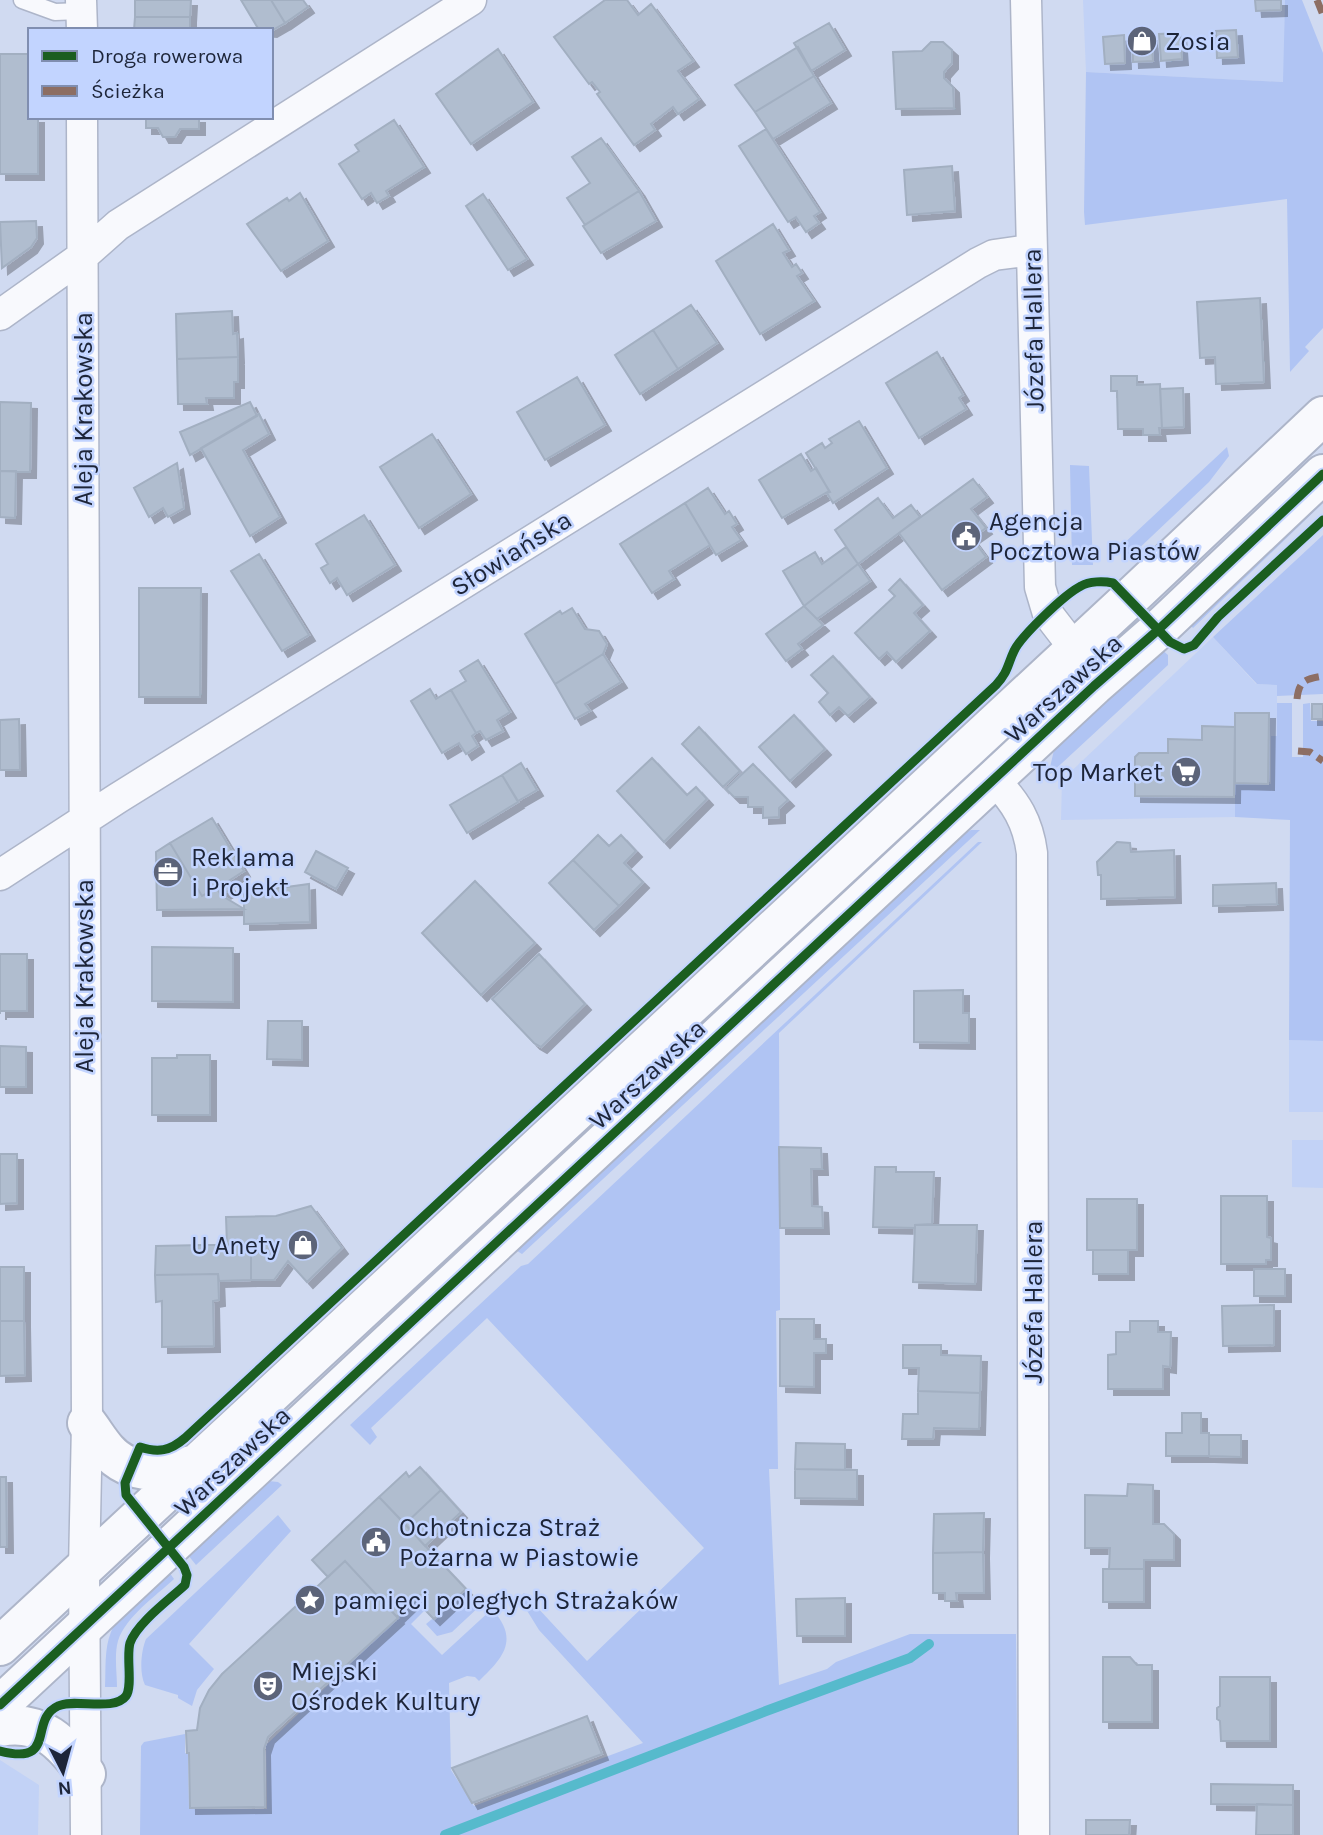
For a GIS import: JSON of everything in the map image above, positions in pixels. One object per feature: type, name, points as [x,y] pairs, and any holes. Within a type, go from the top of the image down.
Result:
[{"type":"street","points":[[0,315],[83,256],[118,225],[471,0]]},
{"type":"street","name":"Józefa Hallera","points":[[1026,0],[1040,587],[1048,614],[1075,649]]},
{"type":"street","name":"Aleja Krakowska","points":[[82,119],[86,1835]]},
{"type":"street","name":"Słowiańska","points":[[0,875],[118,797],[978,263],[994,255],[1031,250]]},
{"type":"street","name":"Warszawska","points":[[0,1705],[86,1626],[277,1420],[1075,649],[1323,416]]},
{"type":"street","name":"Warszawska","points":[[0,1647],[199,1463],[277,1420],[994,780],[1323,474]]},
{"type":"street","name":"Józefa Hallera","points":[[994,780],[1007,793],[1023,817],[1028,828],[1032,853],[1034,1835]]},
{"type":"street","points":[[87,1423],[108,1451],[132,1466],[156,1472],[199,1463]]},
{"type":"street","points":[[0,1727],[24,1725],[53,1737],[68,1750],[86,1774]]},
{"type":"lane","points":[[22,0],[55,12],[82,14]]},
{"type":"shaded area","points":[[1083,0],[1285,0],[1284,82],[1086,72]]},
{"type":"shaded area","points":[[1285,0],[1302,0],[1323,53],[1323,328],[1305,347],[1309,351],[1290,372],[1287,199],[1085,225],[1084,212],[1086,72],[1283,82]]},
{"type":"shaded area","points":[[1227,447],[1229,456],[1209,482],[1132,555],[1125,555],[1119,548]]},
{"type":"shaded area","points":[[1070,465],[1089,466],[1093,565],[1072,565]]},
{"type":"shaded area","points":[[1323,496],[1323,503],[1193,628],[1189,624]]},
{"type":"shaded area","points":[[1323,535],[1323,694],[1277,696],[1277,685],[1257,684],[1213,637]]},
{"type":"shaded area","points":[[1213,637],[1256,684],[1277,685],[1277,736],[1271,737],[1271,784],[1235,784],[1235,817],[1061,820],[1062,780]]},
{"type":"shaded area","points":[[1161,649],[1168,655],[1168,665],[1048,776],[1054,750],[1061,738]]},
{"type":"shaded area","points":[[1277,703],[1292,703],[1292,757],[1303,757],[1303,704],[1310,703],[1311,721],[1323,721],[1323,1041],[1289,1040],[1290,820],[1235,817],[1235,784],[1271,784],[1271,736],[1277,736]]},
{"type":"shaded area","points":[[971,830],[980,830],[522,1254],[514,1249],[962,835]]},
{"type":"shaded area","points":[[978,842],[982,842],[779,1033],[780,1310],[776,1311],[778,1469],[769,1469],[779,1685],[827,1669],[836,1662],[910,1634],[1016,1634],[1018,1835],[140,1835],[141,1746],[144,1742],[185,1734],[189,1809],[267,1809],[266,1745],[420,1596],[423,1599],[424,1611],[411,1624],[442,1655],[492,1609],[505,1630],[507,1639],[501,1656],[479,1681],[475,1677],[467,1676],[449,1683],[451,1770],[474,1806],[643,1743],[539,1630],[526,1609],[522,1595],[524,1593],[587,1661],[704,1548],[487,1318],[371,1428],[377,1437],[370,1445],[350,1425],[521,1266],[528,1264]]},
{"type":"shaded area","points":[[1289,1040],[1323,1041],[1323,1112],[1289,1112]]},
{"type":"shaded area","points":[[1292,1140],[1323,1140],[1323,1188],[1292,1187]]},
{"type":"shaded area","points":[[268,1481],[282,1485],[196,1565],[188,1555]]},
{"type":"shaded area","points":[[278,1515],[291,1531],[189,1644],[214,1669],[197,1690],[192,1706],[178,1698],[178,1695],[145,1685],[141,1662],[146,1639]]},
{"type":"shaded area","points":[[169,1572],[174,1579],[134,1615],[122,1632],[116,1652],[117,1687],[105,1687],[107,1645],[115,1624]]},
{"type":"shaded area","points":[[466,1591],[481,1605],[452,1632],[437,1636],[426,1624]]},
{"type":"shaded area","points":[[0,1760],[39,1785],[38,1835],[0,1835]]},
{"type":"building","points":[[135,0],[191,0],[190,17],[135,17]]},
{"type":"building","points":[[241,0],[271,0],[285,23],[273,30],[258,28]]},
{"type":"building","points":[[271,0],[303,0],[308,7],[285,23]]},
{"type":"building","points":[[605,0],[627,0],[638,15],[651,4],[693,61],[678,71],[699,99],[678,114],[673,107],[651,124],[655,130],[634,145],[597,94],[600,92],[592,82],[589,84],[554,37]]},
{"type":"building","points":[[1255,0],[1281,0],[1281,10],[1256,11]]},
{"type":"building","points":[[135,17],[190,17],[190,28],[134,28]]},
{"type":"building","points":[[829,23],[845,50],[811,71],[794,43]]},
{"type":"building","points":[[1236,30],[1238,57],[1217,58],[1216,31]]},
{"type":"building","points":[[1180,33],[1182,59],[1161,61],[1159,34]]},
{"type":"building","points":[[1124,35],[1125,63],[1105,64],[1103,37]]},
{"type":"building","points":[[1132,35],[1151,35],[1153,61],[1133,62]]},
{"type":"building","points":[[931,42],[943,42],[952,50],[952,63],[944,72],[944,78],[953,87],[954,108],[896,109],[893,52],[922,51]]},
{"type":"building","points":[[798,47],[814,76],[755,112],[735,85]]},
{"type":"building","points":[[498,49],[533,102],[471,144],[436,94]]},
{"type":"building","points":[[0,54],[28,54],[28,119],[38,119],[38,174],[0,174]]},
{"type":"building","points":[[814,76],[831,103],[773,139],[755,112]]},
{"type":"building","points":[[146,119],[199,119],[199,129],[180,129],[175,137],[163,137],[158,128],[146,128]]},
{"type":"building","points":[[394,120],[424,167],[386,191],[389,196],[377,203],[371,193],[362,199],[339,164],[359,151],[355,145]]},
{"type":"building","points":[[766,129],[820,212],[814,216],[819,223],[806,232],[796,217],[788,222],[739,146]]},
{"type":"building","points":[[601,138],[639,191],[585,225],[567,198],[590,183],[572,157]]},
{"type":"building","points":[[952,166],[955,211],[907,215],[904,170]]},
{"type":"building","points":[[639,191],[656,221],[601,253],[583,226]]},
{"type":"building","points":[[300,193],[328,241],[281,271],[247,224],[287,198],[289,201]]},
{"type":"building","points":[[483,194],[527,259],[508,270],[466,206]]},
{"type":"building","points":[[36,221],[37,238],[31,247],[2,268],[0,222]]},
{"type":"building","points":[[773,224],[789,250],[783,253],[792,267],[796,264],[802,273],[797,276],[814,301],[760,334],[716,261]]},
{"type":"building","points":[[1260,298],[1264,382],[1216,384],[1215,357],[1200,358],[1197,302]]},
{"type":"building","points":[[691,305],[717,343],[678,369],[653,330]]},
{"type":"building","points":[[232,311],[233,334],[237,333],[238,357],[177,359],[176,314]]},
{"type":"building","points":[[653,330],[678,369],[640,394],[615,355]]},
{"type":"building","points":[[937,352],[963,395],[959,398],[966,409],[919,438],[886,383]]},
{"type":"building","points":[[238,357],[238,382],[234,382],[234,398],[206,398],[207,404],[178,404],[177,359]]},
{"type":"building","points":[[1111,376],[1137,376],[1137,385],[1160,384],[1160,435],[1143,435],[1143,429],[1118,429],[1117,391],[1111,391]]},
{"type":"building","points":[[577,377],[605,425],[545,460],[517,412]]},
{"type":"building","points":[[1183,388],[1184,427],[1162,428],[1160,389]]},
{"type":"building","points":[[0,402],[31,403],[30,472],[0,471]]},
{"type":"building","points":[[250,402],[257,416],[190,455],[180,432]]},
{"type":"building","points":[[259,414],[269,434],[243,450],[280,517],[250,536],[201,448]]},
{"type":"building","points":[[859,421],[887,468],[833,503],[827,493],[830,492],[806,453],[822,443],[825,448],[832,443],[829,439]]},
{"type":"building","points":[[432,434],[471,494],[419,528],[380,467]]},
{"type":"building","points":[[801,454],[811,471],[816,468],[829,491],[782,518],[759,480]]},
{"type":"building","points":[[177,463],[184,508],[168,517],[163,508],[149,517],[134,488]]},
{"type":"building","points":[[0,471],[16,471],[15,518],[0,517]]},
{"type":"building","points":[[973,479],[987,497],[971,509],[986,528],[972,538],[986,557],[942,590],[899,533]]},
{"type":"building","points":[[708,488],[725,514],[729,511],[737,524],[732,527],[741,540],[716,555],[685,503]]},
{"type":"building","points":[[878,498],[893,518],[911,505],[920,517],[858,564],[835,530]]},
{"type":"building","points":[[685,503],[710,545],[669,571],[674,579],[652,593],[620,544]]},
{"type":"building","points":[[364,515],[395,565],[347,595],[337,578],[330,583],[321,568],[328,564],[316,544]]},
{"type":"building","points":[[846,547],[858,564],[804,606],[783,571],[815,552],[822,564]]},
{"type":"building","points":[[259,554],[309,635],[282,651],[231,571]]},
{"type":"building","points":[[858,564],[870,581],[817,619],[804,606]]},
{"type":"building","points":[[900,579],[923,605],[914,613],[930,631],[896,662],[887,652],[879,659],[855,633],[895,596],[889,590]]},
{"type":"building","points":[[139,588],[201,588],[200,697],[139,697]]},
{"type":"building","points":[[804,606],[823,625],[798,644],[802,649],[786,661],[766,634]]},
{"type":"building","points":[[572,608],[585,629],[599,631],[607,644],[603,654],[555,684],[525,634],[560,611],[562,614]]},
{"type":"building","points":[[603,654],[621,682],[585,704],[590,711],[575,719],[555,684]]},
{"type":"building","points":[[833,656],[870,697],[848,716],[839,707],[830,715],[819,702],[828,693],[811,675]]},
{"type":"building","points":[[478,660],[510,712],[497,720],[503,731],[486,740],[480,731],[476,733],[451,690],[466,681],[460,671]]},
{"type":"building","points":[[430,689],[436,699],[451,690],[476,733],[472,736],[478,746],[466,754],[459,743],[442,753],[411,701]]},
{"type":"building","points":[[1312,704],[1323,704],[1323,719],[1312,719]]},
{"type":"building","points":[[1235,713],[1269,713],[1268,784],[1235,783]]},
{"type":"building","points":[[794,715],[825,749],[790,781],[759,747]]},
{"type":"building","points":[[19,719],[20,770],[0,770],[0,720]]},
{"type":"building","points":[[1202,726],[1235,727],[1234,797],[1135,796],[1135,757],[1139,753],[1168,753],[1168,739],[1202,740]]},
{"type":"building","points":[[699,727],[740,771],[723,787],[682,744]]},
{"type":"building","points":[[652,758],[687,795],[696,787],[707,799],[664,842],[617,791]]},
{"type":"building","points":[[521,763],[537,790],[518,801],[502,775]]},
{"type":"building","points":[[753,764],[788,800],[779,808],[779,817],[763,818],[763,807],[748,807],[748,797],[734,797],[726,789]]},
{"type":"building","points":[[502,775],[518,802],[467,833],[450,805]]},
{"type":"building","points":[[212,818],[244,871],[227,882],[231,889],[221,895],[217,888],[202,896],[170,843]]},
{"type":"building","points":[[598,835],[609,846],[621,835],[636,851],[624,863],[643,882],[619,906],[573,860]]},
{"type":"building","points":[[1117,842],[1130,843],[1131,852],[1174,850],[1175,897],[1101,899],[1101,875],[1098,875],[1097,862]]},
{"type":"building","points":[[170,843],[202,896],[217,888],[221,895],[244,909],[157,910],[156,852]]},
{"type":"building","points":[[316,851],[348,868],[336,889],[305,872]]},
{"type":"building","points":[[573,860],[619,906],[594,930],[549,883]]},
{"type":"building","points":[[475,881],[535,943],[481,995],[422,933]]},
{"type":"building","points":[[1276,883],[1277,904],[1213,906],[1213,885]]},
{"type":"building","points":[[309,884],[310,922],[244,924],[244,893]]},
{"type":"building","points":[[152,947],[233,948],[233,1002],[152,1001]]},
{"type":"building","points":[[0,954],[27,954],[27,1011],[0,1011]]},
{"type":"building","points":[[539,954],[585,1004],[541,1047],[492,999]]},
{"type":"building","points":[[963,990],[963,1013],[969,1013],[969,1043],[914,1042],[914,991]]},
{"type":"building","points":[[268,1021],[302,1021],[302,1060],[267,1059]]},
{"type":"building","points":[[0,1046],[26,1047],[26,1087],[0,1087]]},
{"type":"building","points":[[177,1055],[210,1055],[210,1115],[152,1115],[152,1058],[177,1058]]},
{"type":"building","points":[[779,1147],[821,1148],[822,1169],[811,1169],[812,1206],[822,1207],[823,1228],[780,1228]]},
{"type":"building","points":[[0,1154],[17,1154],[17,1203],[0,1204]]},
{"type":"building","points":[[875,1167],[896,1167],[896,1172],[934,1172],[932,1224],[915,1225],[915,1228],[873,1227]]},
{"type":"building","points":[[1221,1196],[1267,1196],[1267,1237],[1271,1238],[1271,1260],[1266,1260],[1266,1264],[1221,1264]]},
{"type":"building","points":[[1087,1199],[1137,1199],[1137,1250],[1087,1250]]},
{"type":"building","points":[[311,1206],[342,1248],[307,1282],[288,1261],[274,1280],[251,1280],[251,1244],[227,1245],[226,1217],[276,1216]]},
{"type":"building","points":[[915,1225],[977,1225],[975,1284],[913,1282]]},
{"type":"building","points":[[251,1244],[251,1280],[219,1281],[218,1274],[155,1275],[156,1246]]},
{"type":"building","points":[[1093,1250],[1128,1250],[1128,1274],[1093,1274]]},
{"type":"building","points":[[0,1267],[24,1267],[24,1321],[0,1321]]},
{"type":"building","points":[[1254,1269],[1285,1269],[1285,1296],[1254,1296]]},
{"type":"building","points":[[218,1274],[219,1300],[213,1301],[214,1346],[162,1347],[162,1301],[156,1302],[155,1275]]},
{"type":"building","points":[[1274,1305],[1274,1345],[1223,1346],[1222,1306]]},
{"type":"building","points":[[780,1319],[814,1319],[814,1339],[826,1339],[826,1353],[814,1353],[814,1387],[780,1386]]},
{"type":"building","points":[[0,1321],[24,1321],[25,1375],[0,1376]]},
{"type":"building","points":[[1130,1321],[1158,1321],[1158,1332],[1171,1332],[1170,1367],[1163,1366],[1163,1389],[1108,1389],[1108,1355],[1116,1354],[1116,1332],[1130,1332]]},
{"type":"building","points":[[903,1345],[941,1345],[941,1355],[981,1356],[980,1393],[918,1391],[919,1368],[903,1368]]},
{"type":"building","points":[[918,1391],[980,1393],[979,1429],[934,1428],[933,1439],[902,1439],[903,1414],[918,1414]]},
{"type":"building","points":[[1182,1413],[1201,1413],[1201,1433],[1209,1433],[1209,1456],[1166,1456],[1166,1433],[1182,1433]]},
{"type":"building","points":[[1209,1435],[1241,1435],[1241,1457],[1209,1456]]},
{"type":"building","points":[[796,1443],[845,1444],[845,1470],[795,1469]]},
{"type":"building","points":[[420,1467],[441,1490],[405,1524],[379,1497],[406,1472],[409,1477]]},
{"type":"building","points":[[795,1469],[857,1470],[857,1499],[795,1498]]},
{"type":"building","points":[[0,1477],[6,1477],[7,1547],[0,1547]]},
{"type":"building","points":[[1128,1484],[1153,1485],[1153,1524],[1164,1524],[1174,1534],[1174,1560],[1144,1560],[1144,1569],[1109,1569],[1110,1548],[1085,1548],[1085,1495],[1127,1496]]},
{"type":"building","points":[[441,1490],[461,1512],[425,1546],[405,1524]]},
{"type":"building","name":"Ochotnicza Straż Pożarna w Piastowie","points":[[379,1497],[466,1589],[434,1619],[423,1608],[424,1599],[420,1595],[397,1617],[345,1561],[328,1577],[312,1560]]},
{"type":"building","points":[[984,1513],[983,1552],[933,1553],[934,1514]]},
{"type":"building","points":[[983,1552],[984,1593],[956,1593],[957,1601],[945,1601],[945,1593],[933,1593],[933,1553]]},
{"type":"building","name":"Miejski Ośrodek Kultury","points":[[345,1561],[398,1618],[268,1737],[264,1749],[265,1807],[190,1808],[186,1731],[197,1730],[200,1708],[209,1690],[222,1674]]},
{"type":"building","points":[[1103,1569],[1144,1569],[1144,1602],[1103,1602]]},
{"type":"building","points":[[845,1598],[845,1636],[797,1636],[796,1599]]},
{"type":"building","points":[[1103,1657],[1130,1657],[1137,1665],[1152,1665],[1152,1722],[1103,1722]]},
{"type":"building","points":[[1220,1677],[1270,1677],[1270,1741],[1221,1741],[1220,1721],[1217,1719]]},
{"type":"building","points":[[587,1716],[602,1754],[472,1803],[452,1768]]},
{"type":"building","points":[[1211,1784],[1293,1785],[1293,1805],[1211,1804]]},
{"type":"building","points":[[1257,1804],[1293,1805],[1293,1835],[1256,1835]]},
{"type":"building","points":[[1086,1820],[1130,1820],[1129,1835],[1086,1835]]},
{"type":"waterway","points":[[445,1835],[910,1658],[929,1644]]},
{"type":"marked path","points":[[1317,0],[1323,15]]},
{"type":"marked path","points":[[1297,699],[1304,682],[1323,676]]},
{"type":"marked path","points":[[1298,751],[1310,752],[1323,761]]},
{"type":"cycle path","points":[[0,1705],[1323,474]]},
{"type":"cycle path","points":[[0,1751],[18,1754],[29,1752],[36,1747],[44,1721],[58,1706],[74,1703],[113,1703],[126,1696],[129,1685],[129,1649],[134,1635],[139,1627],[185,1585],[187,1575],[184,1567],[126,1495],[125,1483],[140,1447],[164,1450],[185,1438],[996,685],[1018,644],[1065,597],[1088,583],[1113,583],[1170,642],[1184,649],[1194,645],[1218,617],[1323,520]]},
{"type":"place","name":"Zosia","points":[[1142,41]]},
{"type":"place","name":"Agencja Pocztowa Piastów","points":[[966,536]]},
{"type":"place","name":"Top Market","points":[[1186,772]]},
{"type":"place","name":"Reklama i Projekt","points":[[168,872]]},
{"type":"place","name":"U Anety","points":[[303,1245]]},
{"type":"place","name":"Ochotnicza Straż Pożarna w Piastowie","points":[[376,1542]]},
{"type":"place","name":"pamięci poległych Strażaków","points":[[310,1600]]},
{"type":"place","name":"Miejski Ośrodek Kultury","points":[[268,1686]]}]
